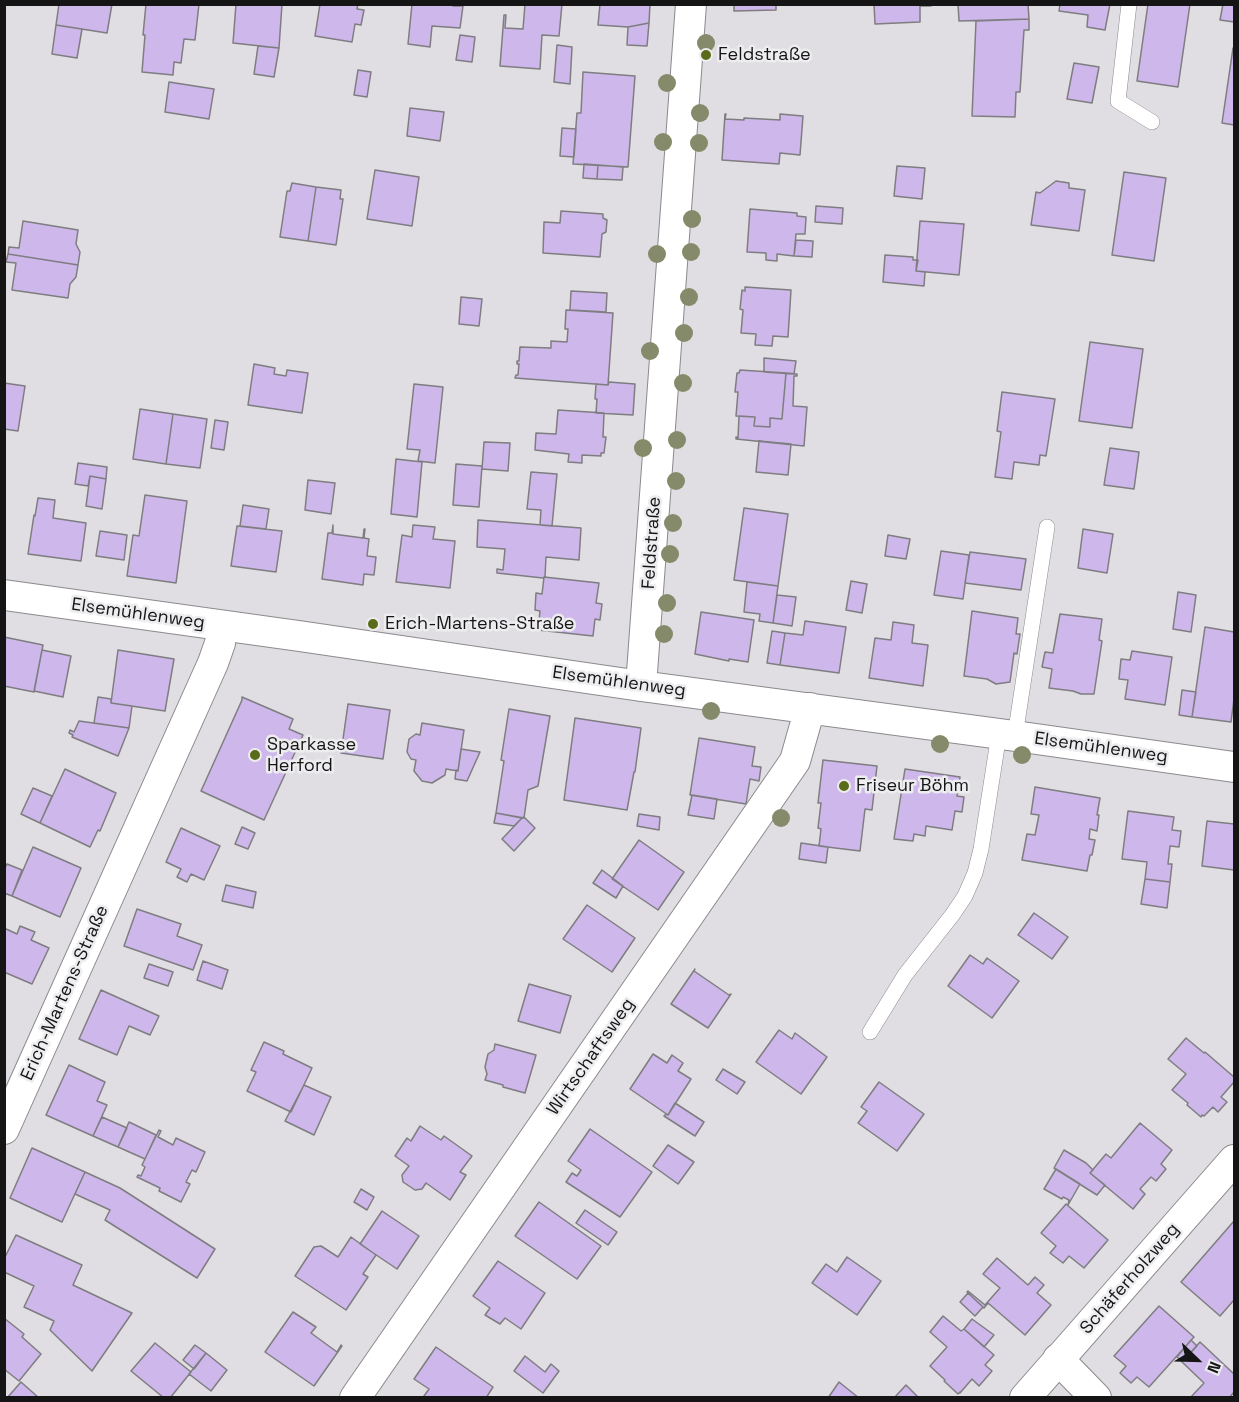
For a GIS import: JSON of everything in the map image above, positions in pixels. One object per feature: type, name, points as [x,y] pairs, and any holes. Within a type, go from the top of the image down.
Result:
[{"type":"street","name":"Feldstraße","points":[[641,686],[691,4]]},
{"type":"street","name":"Elsemühlenweg","points":[[4,596],[1234,767]]},
{"type":"street","name":"Erich-Martens-Straße","points":[[4,1129],[213,663],[220,643],[222,626]]},
{"type":"street","name":"Wirtschaftsweg","points":[[355,1398],[795,761],[810,708]]},
{"type":"street","name":"Schäferholzweg","points":[[1025,1398],[1234,1160]]},
{"type":"street","points":[[1058,1359],[1096,1398]]},
{"type":"lane","points":[[1129,4],[1118,101],[1152,122]]},
{"type":"lane","points":[[870,1032],[905,975],[953,914],[975,873],[1007,735],[1047,527]]},
{"type":"building","points":[[59,4],[112,4],[107,33],[56,25]]},
{"type":"building","points":[[146,4],[199,4],[195,40],[184,39],[181,63],[174,62],[173,75],[142,72]]},
{"type":"building","points":[[236,4],[282,4],[279,48],[233,43]]},
{"type":"building","points":[[320,4],[358,4],[357,9],[364,10],[361,25],[355,24],[352,42],[315,36]]},
{"type":"building","points":[[412,4],[463,6],[460,28],[432,26],[430,47],[408,44]]},
{"type":"building","points":[[525,4],[562,4],[559,36],[542,35],[540,69],[500,66],[504,15],[506,15],[505,28],[523,29]]},
{"type":"building","points":[[600,4],[650,4],[649,23],[628,27],[598,25]]},
{"type":"building","points":[[734,4],[776,4],[776,10],[734,11]]},
{"type":"building","points":[[874,4],[931,4],[931,6],[920,6],[920,22],[875,24]]},
{"type":"building","points":[[958,4],[1028,4],[1029,19],[959,21]]},
{"type":"building","points":[[1060,4],[1110,4],[1105,30],[1087,27],[1088,15],[1059,11]]},
{"type":"building","points":[[1148,4],[1190,4],[1178,87],[1137,81]]},
{"type":"building","points":[[1223,4],[1234,4],[1234,22],[1220,20]]},
{"type":"building","points":[[1029,19],[1029,30],[1024,30],[1020,92],[1016,92],[1015,117],[972,116],[976,21]]},
{"type":"building","points":[[649,23],[647,46],[627,45],[628,27]]},
{"type":"building","points":[[56,25],[82,29],[77,58],[52,54]]},
{"type":"building","points":[[460,35],[475,37],[472,62],[456,60]]},
{"type":"building","points":[[557,45],[572,47],[570,84],[554,82]]},
{"type":"building","points":[[258,46],[279,48],[274,77],[254,74]]},
{"type":"building","points":[[1234,48],[1234,125],[1222,123]]},
{"type":"building","points":[[1074,63],[1099,67],[1092,103],[1067,99]]},
{"type":"building","points":[[358,70],[371,72],[367,97],[354,95]]},
{"type":"building","points":[[583,72],[635,76],[628,167],[573,164],[577,113],[581,113]]},
{"type":"building","points":[[169,82],[214,89],[209,119],[165,112]]},
{"type":"building","points":[[410,108],[444,112],[440,141],[407,136]]},
{"type":"building","points":[[725,114],[725,119],[744,120],[744,118],[780,120],[780,114],[803,116],[800,155],[780,153],[779,164],[722,160]]},
{"type":"building","points":[[562,128],[576,129],[574,157],[560,156]]},
{"type":"building","points":[[584,164],[598,165],[597,179],[583,178]]},
{"type":"building","points":[[598,165],[623,167],[622,180],[597,179]]},
{"type":"building","points":[[897,166],[925,168],[922,199],[894,196]]},
{"type":"building","points":[[375,170],[419,177],[412,226],[367,219]]},
{"type":"building","points":[[1124,172],[1166,178],[1154,261],[1112,255]]},
{"type":"building","points":[[1056,181],[1069,183],[1069,188],[1085,190],[1079,231],[1031,225],[1036,192],[1040,193]]},
{"type":"building","points":[[292,183],[316,187],[308,241],[280,237],[287,191],[290,191]]},
{"type":"building","points":[[316,187],[341,190],[340,199],[343,199],[336,245],[308,241]]},
{"type":"building","points":[[816,206],[843,208],[842,224],[815,222]]},
{"type":"building","points":[[750,209],[797,213],[797,216],[806,217],[805,234],[796,234],[794,256],[777,254],[777,261],[766,260],[766,253],[747,252]]},
{"type":"building","points":[[561,211],[603,214],[603,218],[607,220],[606,232],[602,234],[600,257],[543,253],[544,222],[560,223]]},
{"type":"building","points":[[23,221],[78,230],[76,244],[80,252],[78,265],[8,254],[9,247],[19,248]]},
{"type":"building","points":[[920,221],[964,224],[959,275],[916,271]]},
{"type":"building","points":[[796,240],[813,241],[812,257],[794,256]]},
{"type":"building","points":[[8,254],[78,265],[76,277],[70,284],[68,298],[12,290],[16,263],[6,262]]},
{"type":"building","points":[[885,255],[913,257],[913,260],[918,260],[916,271],[925,272],[924,286],[883,282]]},
{"type":"building","points":[[745,287],[791,290],[788,337],[773,336],[772,346],[755,345],[756,334],[741,333],[743,310],[740,309],[742,290],[745,291]]},
{"type":"building","points":[[571,291],[607,293],[606,312],[570,310]]},
{"type":"building","points":[[461,297],[482,299],[479,326],[459,324]]},
{"type":"building","points":[[566,310],[613,313],[608,385],[515,378],[518,375],[517,361],[519,361],[520,347],[551,348],[551,341],[567,342]]},
{"type":"building","points":[[1090,342],[1143,349],[1132,428],[1079,421]]},
{"type":"building","points":[[764,358],[796,361],[794,374],[764,372]]},
{"type":"building","points":[[254,364],[275,368],[274,374],[286,376],[287,370],[308,373],[302,413],[248,405]]},
{"type":"building","points":[[740,370],[786,373],[782,419],[770,418],[770,427],[754,426],[755,417],[736,416],[738,392],[735,392],[737,373]]},
{"type":"building","points":[[786,373],[797,374],[794,376],[793,406],[807,407],[804,446],[736,439],[738,438],[739,416],[755,417],[754,426],[770,427],[770,418],[782,419]]},
{"type":"building","points":[[609,382],[635,384],[633,415],[596,413],[596,384],[608,385]]},
{"type":"building","points":[[4,383],[25,386],[18,431],[4,429]]},
{"type":"building","points":[[414,384],[443,387],[435,463],[418,461],[420,450],[407,449]]},
{"type":"building","points":[[1002,392],[1055,399],[1046,456],[1040,455],[1039,465],[1014,462],[1012,479],[995,477],[1001,432],[997,431]]},
{"type":"building","points":[[140,409],[173,414],[166,464],[133,459]]},
{"type":"building","points":[[558,410],[604,413],[603,437],[606,437],[604,453],[601,453],[601,456],[582,455],[582,463],[568,462],[569,454],[535,450],[536,433],[556,434]]},
{"type":"building","points":[[173,414],[207,419],[200,468],[166,464]]},
{"type":"building","points":[[215,420],[228,422],[224,450],[211,448]]},
{"type":"building","points":[[759,441],[791,444],[788,475],[756,472]]},
{"type":"building","points":[[484,442],[510,443],[508,471],[482,469]]},
{"type":"building","points":[[1110,448],[1139,452],[1134,489],[1104,485]]},
{"type":"building","points":[[396,459],[422,462],[417,517],[391,514]]},
{"type":"building","points":[[78,463],[107,467],[106,479],[90,476],[88,486],[75,484]]},
{"type":"building","points":[[456,464],[482,466],[479,507],[453,505]]},
{"type":"building","points":[[531,472],[557,474],[552,526],[540,525],[541,510],[527,509]]},
{"type":"building","points":[[90,476],[106,479],[102,509],[86,506]]},
{"type":"building","points":[[308,480],[335,483],[331,514],[305,510]]},
{"type":"building","points":[[145,495],[187,501],[176,583],[127,576],[133,535],[139,536]]},
{"type":"building","points":[[38,498],[55,500],[53,518],[86,523],[81,561],[28,554]]},
{"type":"building","points":[[243,505],[269,509],[266,529],[240,526]]},
{"type":"building","points":[[744,508],[788,514],[778,586],[734,580]]},
{"type":"building","points":[[478,520],[581,528],[579,560],[546,557],[545,577],[543,578],[497,573],[497,569],[503,570],[505,549],[477,547]]},
{"type":"building","points":[[333,525],[333,534],[363,538],[365,529],[364,538],[369,539],[367,556],[376,557],[374,575],[364,574],[363,585],[322,579],[328,533],[332,533]]},
{"type":"building","points":[[413,525],[435,527],[433,539],[455,541],[450,588],[396,582],[402,535],[412,537]]},
{"type":"building","points":[[237,526],[282,531],[276,572],[231,566]]},
{"type":"building","points":[[1083,529],[1113,534],[1107,573],[1078,568]]},
{"type":"building","points":[[100,531],[127,535],[124,560],[96,556]]},
{"type":"building","points":[[888,535],[910,539],[906,559],[885,556]]},
{"type":"building","points":[[941,551],[969,555],[963,599],[934,595]]},
{"type":"building","points":[[970,552],[1026,559],[1021,590],[965,583]]},
{"type":"building","points":[[544,577],[599,583],[596,603],[602,604],[600,620],[595,619],[593,636],[538,630],[540,611],[535,610],[536,593],[542,594]]},
{"type":"building","points":[[851,581],[867,584],[862,613],[846,610]]},
{"type":"building","points":[[747,582],[778,586],[773,623],[759,621],[760,614],[744,612]]},
{"type":"building","points":[[1178,592],[1196,595],[1191,632],[1173,629]]},
{"type":"building","points":[[777,595],[796,597],[792,626],[773,623]]},
{"type":"building","points":[[972,611],[1018,618],[1016,634],[1020,634],[1017,654],[1014,653],[1010,682],[996,684],[987,679],[964,676]]},
{"type":"building","points":[[701,612],[754,620],[748,662],[729,659],[729,661],[695,654]]},
{"type":"building","points":[[1060,614],[1102,619],[1099,640],[1102,641],[1094,694],[1049,688],[1052,669],[1042,667],[1045,652],[1053,653]]},
{"type":"building","points":[[805,621],[846,627],[839,673],[780,665],[785,633],[803,635]]},
{"type":"building","points":[[893,622],[914,625],[912,643],[928,645],[923,686],[869,678],[875,638],[891,640]]},
{"type":"building","points":[[1205,627],[1234,632],[1234,699],[1231,722],[1192,717]]},
{"type":"building","points":[[772,631],[785,633],[780,665],[767,663]]},
{"type":"building","points":[[4,637],[43,645],[34,692],[4,686]]},
{"type":"building","points":[[42,650],[71,656],[63,697],[34,691]]},
{"type":"building","points":[[118,650],[174,659],[165,711],[111,703]]},
{"type":"building","points":[[1132,651],[1172,657],[1165,705],[1125,699],[1128,680],[1119,679],[1121,659],[1130,660]]},
{"type":"building","points":[[1182,690],[1196,692],[1192,717],[1179,715]]},
{"type":"building","points":[[98,697],[111,699],[111,703],[132,706],[129,728],[94,723]]},
{"type":"building","name":"Sparkasse Herford","points":[[242,697],[293,719],[289,729],[303,735],[264,820],[201,791]]},
{"type":"building","points":[[348,704],[390,710],[383,759],[341,753]]},
{"type":"building","points":[[509,709],[550,716],[538,786],[528,790],[524,818],[496,813]]},
{"type":"building","points":[[575,718],[641,728],[627,810],[564,800]]},
{"type":"building","points":[[79,721],[129,728],[118,756],[72,737],[70,730],[74,732]]},
{"type":"building","points":[[422,723],[464,730],[458,771],[446,769],[445,775],[432,783],[422,781],[414,771],[416,760],[411,759],[407,752],[409,739],[416,734],[420,735]]},
{"type":"building","points":[[699,738],[755,747],[752,766],[761,767],[759,781],[750,779],[746,804],[690,795]]},
{"type":"building","points":[[461,749],[480,752],[467,781],[455,779]]},
{"type":"building","points":[[823,760],[877,766],[872,810],[865,809],[860,851],[819,846],[821,829],[818,828],[821,803],[818,803]]},
{"type":"building","points":[[65,769],[116,793],[100,831],[98,830],[90,847],[40,823]]},
{"type":"building","points":[[905,769],[960,777],[957,796],[964,797],[962,812],[955,811],[952,830],[926,826],[925,836],[914,834],[913,841],[894,839]]},
{"type":"building","points":[[1035,787],[1100,798],[1097,831],[1090,829],[1089,839],[1095,840],[1087,871],[1022,860],[1027,834],[1035,835],[1039,815],[1031,814]]},
{"type":"building","points":[[33,788],[52,796],[40,823],[21,814]]},
{"type":"building","points":[[692,795],[717,799],[714,819],[688,815]]},
{"type":"building","points":[[1128,811],[1174,817],[1172,830],[1181,831],[1179,847],[1170,846],[1168,864],[1172,864],[1170,882],[1145,879],[1147,862],[1122,859]]},
{"type":"building","points":[[496,813],[522,818],[514,826],[494,823]]},
{"type":"building","points":[[639,814],[660,817],[659,830],[637,826]]},
{"type":"building","points":[[524,817],[535,828],[514,851],[502,839]]},
{"type":"building","points":[[1207,821],[1234,824],[1234,870],[1202,866]]},
{"type":"building","points":[[242,827],[255,833],[248,849],[235,844]]},
{"type":"building","points":[[181,828],[220,846],[204,880],[191,874],[187,882],[177,877],[181,869],[166,862]]},
{"type":"building","points":[[639,840],[684,872],[658,910],[612,879]]},
{"type":"building","points":[[801,843],[828,847],[826,863],[799,859]]},
{"type":"building","points":[[33,847],[81,868],[60,917],[12,896]]},
{"type":"building","points":[[7,864],[22,870],[12,896],[4,893],[4,869]]},
{"type":"building","points":[[602,870],[623,886],[616,898],[593,883]]},
{"type":"building","points":[[1145,879],[1170,882],[1167,908],[1141,904]]},
{"type":"building","points":[[226,885],[256,892],[253,908],[222,901]]},
{"type":"building","points":[[587,905],[635,938],[612,972],[563,939]]},
{"type":"building","points":[[137,909],[181,924],[177,936],[202,945],[193,970],[124,946]]},
{"type":"building","points":[[1034,913],[1068,937],[1052,959],[1018,935]]},
{"type":"building","points":[[20,926],[35,932],[31,940],[49,948],[32,984],[4,972],[4,928],[17,934]]},
{"type":"building","points":[[970,955],[983,964],[987,958],[1019,981],[992,1018],[948,986]]},
{"type":"building","points":[[203,961],[228,970],[222,989],[197,980]]},
{"type":"building","points":[[149,964],[173,972],[168,986],[144,978]]},
{"type":"building","points":[[695,969],[694,971],[729,995],[731,994],[708,1028],[671,1004]]},
{"type":"building","points":[[529,984],[571,996],[560,1033],[518,1021]]},
{"type":"building","points":[[101,990],[159,1016],[150,1035],[129,1026],[117,1055],[79,1039]]},
{"type":"building","points":[[779,1030],[792,1039],[795,1033],[827,1057],[801,1094],[756,1062]]},
{"type":"building","points":[[1186,1038],[1234,1077],[1234,1082],[1221,1097],[1227,1102],[1218,1112],[1213,1107],[1201,1117],[1172,1090],[1186,1074],[1168,1059]]},
{"type":"building","points":[[264,1042],[312,1068],[291,1112],[247,1091],[256,1072],[251,1070]]},
{"type":"building","points":[[495,1044],[536,1055],[525,1093],[485,1080],[488,1054],[494,1050]]},
{"type":"building","points":[[653,1054],[667,1063],[672,1055],[683,1063],[678,1071],[691,1079],[668,1115],[630,1089]]},
{"type":"building","points":[[69,1065],[105,1082],[97,1101],[107,1105],[93,1136],[46,1115]]},
{"type":"building","points":[[723,1069],[745,1082],[737,1094],[716,1080]]},
{"type":"building","points":[[879,1082],[924,1114],[897,1151],[858,1123],[867,1111],[861,1107]]},
{"type":"building","points":[[304,1085],[331,1097],[314,1135],[285,1121]]},
{"type":"building","points":[[675,1103],[704,1122],[695,1136],[664,1116],[668,1115]]},
{"type":"building","points":[[102,1117],[127,1128],[118,1147],[93,1136]]},
{"type":"building","points":[[129,1122],[156,1135],[145,1159],[118,1147]]},
{"type":"building","points":[[1140,1123],[1172,1150],[1161,1164],[1166,1169],[1156,1181],[1151,1177],[1140,1189],[1145,1194],[1133,1209],[1090,1173],[1106,1154],[1111,1158]]},
{"type":"building","points":[[420,1126],[441,1140],[444,1136],[472,1156],[460,1172],[466,1175],[450,1200],[426,1183],[422,1189],[415,1190],[403,1182],[402,1175],[409,1166],[395,1156],[407,1138],[411,1141]]},
{"type":"building","points":[[590,1129],[652,1172],[620,1217],[566,1182],[572,1173],[577,1176],[581,1170],[568,1161]]},
{"type":"building","points":[[159,1130],[161,1131],[158,1137],[173,1145],[176,1138],[205,1152],[196,1172],[192,1170],[186,1182],[190,1184],[181,1202],[137,1177],[141,1176],[145,1167],[142,1165]]},
{"type":"building","points":[[668,1145],[694,1162],[678,1184],[653,1166]]},
{"type":"building","points":[[32,1148],[85,1172],[62,1222],[10,1198]]},
{"type":"building","points":[[1064,1150],[1086,1163],[1093,1170],[1090,1173],[1105,1185],[1097,1195],[1054,1168]]},
{"type":"building","points":[[1056,1169],[1080,1184],[1068,1205],[1069,1200],[1063,1197],[1062,1199],[1044,1189]]},
{"type":"building","points":[[85,1172],[120,1188],[215,1249],[197,1278],[105,1220],[110,1210],[75,1194]]},
{"type":"building","points":[[361,1189],[374,1197],[367,1210],[354,1202]]},
{"type":"building","points":[[539,1202],[601,1246],[577,1279],[515,1236]]},
{"type":"building","points":[[1066,1204],[1108,1240],[1084,1268],[1069,1256],[1063,1263],[1050,1253],[1056,1246],[1041,1233]]},
{"type":"building","points":[[585,1210],[617,1232],[608,1245],[576,1223]]},
{"type":"building","points":[[382,1211],[419,1236],[397,1269],[360,1244]]},
{"type":"building","points":[[1234,1221],[1234,1300],[1220,1316],[1181,1282]]},
{"type":"building","points":[[16,1235],[82,1265],[73,1285],[132,1313],[92,1371],[50,1330],[54,1321],[24,1307],[34,1286],[4,1272],[4,1259]]},
{"type":"building","points":[[351,1237],[376,1255],[363,1274],[368,1277],[346,1310],[295,1276],[314,1247],[321,1246],[338,1257]]},
{"type":"building","points":[[847,1257],[881,1281],[857,1315],[812,1283],[826,1264],[837,1272]]},
{"type":"building","points":[[997,1258],[1028,1285],[1035,1277],[1044,1285],[1037,1293],[1051,1305],[1025,1335],[988,1303],[984,1308],[967,1292],[985,1305],[1000,1288],[983,1274]]},
{"type":"building","points":[[498,1261],[545,1293],[521,1329],[505,1318],[500,1324],[485,1315],[490,1308],[473,1296]]},
{"type":"building","points":[[968,1293],[983,1307],[975,1316],[960,1302]]},
{"type":"building","points":[[1159,1306],[1194,1337],[1149,1387],[1137,1377],[1131,1383],[1120,1373],[1126,1366],[1114,1356]]},
{"type":"building","points":[[293,1312],[316,1327],[311,1333],[337,1352],[342,1346],[314,1386],[265,1352]]},
{"type":"building","points":[[943,1316],[961,1331],[964,1329],[994,1355],[985,1365],[992,1371],[979,1386],[972,1379],[958,1394],[930,1366],[947,1347],[930,1332]]},
{"type":"building","points":[[4,1318],[24,1334],[22,1337],[41,1354],[19,1381],[4,1369]]},
{"type":"building","points":[[972,1319],[994,1335],[984,1347],[964,1329]]},
{"type":"building","points":[[1191,1340],[1197,1346],[1182,1362],[1177,1357]]},
{"type":"building","points":[[1200,1342],[1234,1374],[1234,1392],[1229,1398],[1190,1398],[1204,1383],[1182,1362]]},
{"type":"building","points":[[155,1343],[191,1372],[170,1398],[164,1398],[131,1371]]},
{"type":"building","points":[[195,1345],[206,1353],[194,1369],[183,1360]]},
{"type":"building","points":[[436,1347],[493,1387],[486,1398],[427,1398],[424,1396],[429,1389],[414,1379]]},
{"type":"building","points":[[206,1353],[227,1370],[211,1391],[189,1374]]},
{"type":"building","points":[[525,1356],[545,1372],[551,1364],[559,1371],[543,1393],[514,1371]]},
{"type":"building","points":[[21,1382],[39,1398],[7,1398]]},
{"type":"building","points":[[839,1382],[859,1398],[828,1398]]},
{"type":"building","points":[[906,1385],[919,1398],[894,1398]]},
{"type":"place","name":"Feldstraße","points":[[706,55]]},
{"type":"place","name":"Erich-Martens-Straße","points":[[373,624]]},
{"type":"place","name":"Sparkasse Herford","points":[[255,755]]},
{"type":"place","name":"Friseur Böhm","points":[[844,786]]}]
